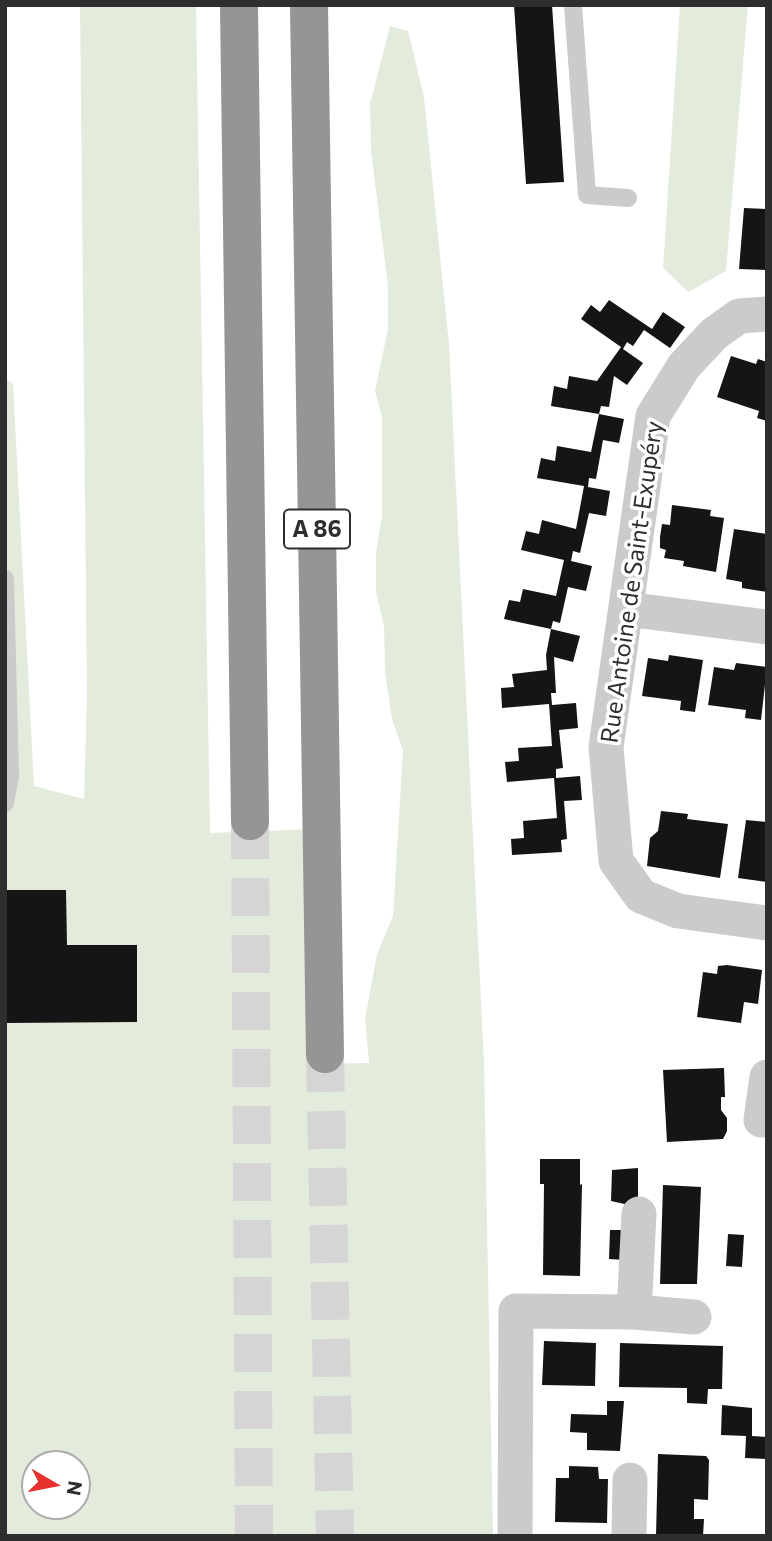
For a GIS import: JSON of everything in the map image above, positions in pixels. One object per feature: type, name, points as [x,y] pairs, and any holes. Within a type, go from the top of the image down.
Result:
[{"type":"highway","points":[[239,5],[250,821]]},
{"type":"highway","name":"A 86","points":[[309,5],[325,1054]]},
{"type":"street","name":"Rue Antoine de Saint-Exupéry","points":[[767,314],[739,316],[715,334],[684,366],[653,416],[606,747],[616,861],[640,897],[678,911],[767,923]]},
{"type":"street","points":[[626,609],[767,628]]},
{"type":"street","points":[[761,1120],[767,1077]]},
{"type":"street","points":[[634,1312],[639,1214]]},
{"type":"street","points":[[515,1536],[516,1301],[694,1317]]},
{"type":"street","points":[[629,1536],[630,1480]]},
{"type":"lane","points":[[573,5],[587,195],[628,198]]},
{"type":"lane","points":[[5,579],[10,776],[5,803]]},
{"type":"green space","points":[[80,5],[196,5],[210,833],[314,829],[311,1064],[369,1063],[365,1019],[377,954],[393,916],[403,750],[392,719],[385,673],[384,626],[376,592],[376,552],[382,516],[382,417],[375,391],[388,329],[388,286],[371,151],[370,104],[390,26],[408,31],[424,97],[449,344],[484,1063],[493,1536],[5,1536],[5,378],[13,384],[34,786],[84,799],[87,697]]},
{"type":"green space","points":[[680,5],[748,5],[726,271],[688,292],[663,268]]},
{"type":"building","points":[[514,5],[552,5],[564,182],[526,184]]},
{"type":"building","points":[[744,208],[767,209],[767,270],[739,269]]},
{"type":"building","points":[[609,300],[652,329],[663,312],[685,327],[670,348],[644,330],[633,346],[627,342],[623,349],[643,363],[627,385],[614,376],[609,407],[601,406],[599,414],[551,406],[554,386],[567,389],[569,376],[597,381],[621,347],[581,319],[591,305],[600,312]]},
{"type":"building","points":[[731,356],[756,364],[758,359],[767,362],[767,421],[757,418],[759,411],[717,397]]},
{"type":"building","points":[[599,414],[624,419],[619,443],[603,440],[596,479],[589,478],[588,487],[610,491],[606,516],[589,513],[580,553],[573,551],[571,561],[592,566],[586,591],[568,587],[560,623],[553,621],[551,629],[504,619],[509,600],[520,602],[523,589],[556,596],[564,560],[521,550],[526,531],[539,534],[542,520],[576,529],[584,486],[537,478],[541,458],[555,461],[557,446],[591,452]]},
{"type":"building","points":[[672,505],[711,510],[710,516],[724,518],[716,572],[683,566],[684,561],[664,558],[666,550],[660,548],[660,537],[662,524],[670,525]]},
{"type":"building","points":[[734,529],[767,534],[767,592],[742,588],[742,582],[726,579]]},
{"type":"building","points":[[551,629],[580,636],[573,662],[554,657],[556,693],[551,693],[552,705],[576,703],[578,728],[559,730],[563,768],[556,769],[556,778],[580,776],[582,800],[564,801],[567,839],[561,840],[562,852],[512,855],[511,839],[524,838],[523,821],[557,818],[554,778],[507,782],[505,762],[519,761],[518,748],[552,746],[549,704],[502,708],[501,688],[514,687],[512,674],[547,670],[546,655]]},
{"type":"building","points":[[669,655],[703,660],[695,712],[680,710],[681,701],[642,696],[648,658],[668,661]]},
{"type":"building","points":[[736,663],[767,667],[761,720],[745,718],[746,710],[708,705],[714,667],[734,670]]},
{"type":"building","points":[[661,811],[688,814],[687,819],[728,824],[720,878],[647,866],[650,838],[658,831]]},
{"type":"building","points":[[746,820],[767,822],[767,882],[738,878]]},
{"type":"building","points":[[5,890],[66,890],[67,945],[137,945],[137,1022],[5,1023]]},
{"type":"building","points":[[718,966],[762,970],[758,1004],[744,1002],[741,1023],[697,1017],[703,972],[717,974]]},
{"type":"building","points":[[724,1068],[725,1097],[721,1097],[721,1110],[727,1118],[727,1131],[723,1139],[667,1142],[663,1070]]},
{"type":"building","points":[[540,1159],[580,1159],[580,1276],[543,1275],[544,1184],[540,1184]]},
{"type":"building","points":[[638,1168],[638,1207],[611,1201],[612,1170]]},
{"type":"building","points":[[663,1185],[701,1187],[697,1284],[660,1284]]},
{"type":"building","points":[[610,1230],[625,1230],[625,1260],[609,1259]]},
{"type":"building","points":[[728,1234],[744,1235],[742,1267],[726,1266]]},
{"type":"building","points":[[544,1341],[596,1343],[595,1386],[542,1385]]},
{"type":"building","points":[[620,1343],[723,1346],[722,1389],[708,1389],[707,1404],[687,1403],[687,1388],[619,1387]]},
{"type":"building","points":[[607,1401],[624,1401],[620,1451],[587,1450],[587,1433],[570,1432],[571,1414],[607,1415]]},
{"type":"building","points":[[722,1405],[752,1408],[752,1436],[767,1437],[767,1459],[745,1458],[746,1436],[721,1435]]},
{"type":"building","points":[[658,1454],[706,1456],[709,1460],[708,1500],[694,1499],[694,1519],[704,1519],[703,1536],[656,1536]]},
{"type":"building","points":[[569,1466],[598,1467],[599,1479],[608,1479],[607,1523],[555,1522],[556,1478],[569,1478]]},
{"type":"tunnel","points":[[250,821],[254,1536]]},
{"type":"tunnel","points":[[325,1054],[335,1536]]}]
